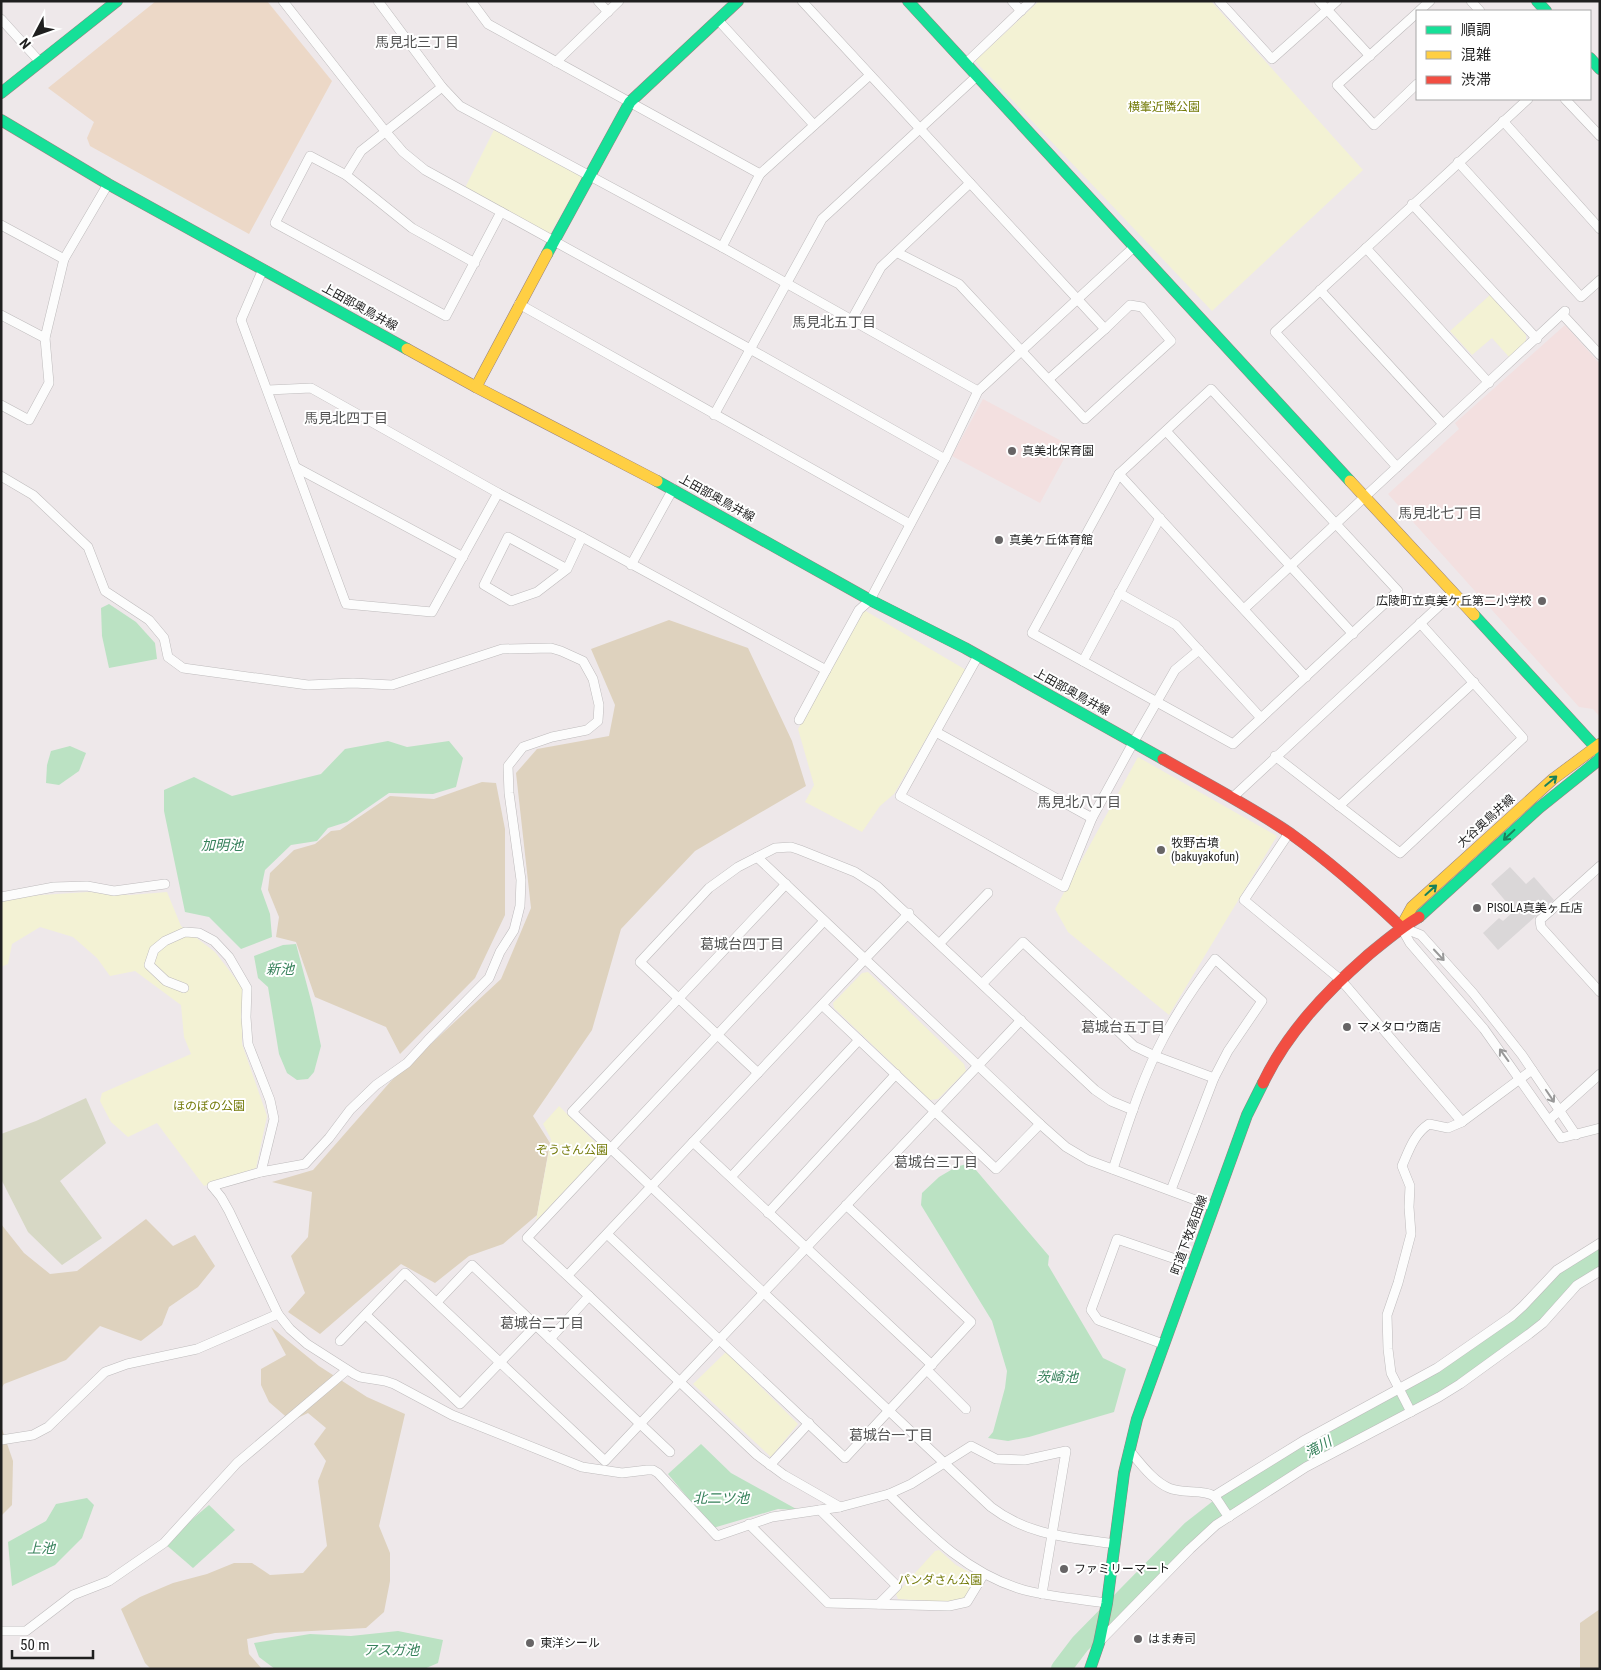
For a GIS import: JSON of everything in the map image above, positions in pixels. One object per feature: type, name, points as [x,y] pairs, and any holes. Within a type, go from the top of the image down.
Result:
[{"type":"street","points":[[1,93],[117,1]]},
{"type":"street","points":[[284,1],[385,131],[403,152],[425,170],[945,459]]},
{"type":"street","points":[[378,1],[442,87],[460,106],[722,246],[851,321],[978,391]]},
{"type":"street","points":[[470,1],[488,24],[760,174]]},
{"type":"street","points":[[598,1],[608,12]]},
{"type":"street","points":[[556,62],[619,1]]},
{"type":"street","points":[[476,387],[519,304],[630,102],[738,1]]},
{"type":"street","points":[[802,1],[1105,329]]},
{"type":"street","points":[[908,1],[1598,748]]},
{"type":"street","points":[[1012,1],[1021,11]]},
{"type":"street","points":[[965,64],[1031,1]]},
{"type":"street","points":[[1218,1],[1272,59],[1337,1]]},
{"type":"street","points":[[1319,1],[1370,56]]},
{"type":"street","points":[[1416,13],[1338,85],[1374,124],[1416,85]]},
{"type":"street","points":[[718,20],[814,125]]},
{"type":"street","points":[[2,21],[40,62]]},
{"type":"street","points":[[1591,59],[1600,69]]},
{"type":"street","points":[[722,246],[760,174],[870,74]]},
{"type":"street","points":[[714,415],[822,219],[977,76]]},
{"type":"street","points":[[346,176],[361,151],[442,87]]},
{"type":"street","points":[[1397,467],[1274,332],[1527,100]]},
{"type":"street","points":[[1567,100],[1600,136]]},
{"type":"street","name":"上田部奥鳥井線","points":[[1,120],[108,184],[476,387],[673,489],[870,600],[978,656],[1232,798],[1288,833],[1362,890],[1401,927]]},
{"type":"street","points":[[1503,121],[1600,229]]},
{"type":"street","points":[[475,263],[412,228],[346,176],[310,156],[275,223],[446,316],[475,263],[501,212]]},
{"type":"street","points":[[1458,162],[1581,297],[1600,280]]},
{"type":"street","points":[[851,321],[881,267],[970,183]]},
{"type":"street","points":[[1,404],[29,420],[49,383],[45,338],[64,259],[108,184]]},
{"type":"street","points":[[1412,204],[1537,339]]},
{"type":"street","points":[[1,225],[64,259]]},
{"type":"street","points":[[799,720],[859,610],[870,600],[945,459],[978,391],[1134,247]]},
{"type":"street","points":[[1366,248],[1489,382]]},
{"type":"street","points":[[898,253],[959,284],[1021,351],[1050,379],[1085,419],[1171,341],[1142,307],[1130,305],[1050,379]]},
{"type":"street","points":[[263,269],[241,320],[346,604],[432,612],[498,493]]},
{"type":"street","points":[[1320,290],[1443,424]]},
{"type":"street","points":[[519,304],[910,524]]},
{"type":"street","points":[[1244,609],[1564,313],[1600,355]]},
{"type":"street","points":[[1,316],[45,338]]},
{"type":"street","points":[[268,390],[311,388],[498,493],[826,670]]},
{"type":"street","points":[[1211,389],[1398,592],[1233,744],[1032,633],[1119,474],[1211,389]]},
{"type":"street","points":[[1166,431],[1353,634]]},
{"type":"street","points":[[297,468],[463,556]]},
{"type":"street","points":[[1119,474],[1306,677]]},
{"type":"street","points":[[1,476],[33,495],[88,547],[105,590],[148,620],[164,638],[168,657],[183,668],[308,685],[353,683],[392,685],[502,649],[534,647],[551,648],[583,661],[593,679],[599,705],[598,721],[587,730],[552,737],[523,747],[508,766],[508,794],[520,880],[520,906],[514,930],[500,952],[489,978],[407,1062],[376,1085],[350,1110],[329,1138],[305,1164],[261,1172],[212,1186],[229,1211],[278,1314],[290,1329],[307,1344],[360,1377],[394,1384],[452,1415],[582,1467],[622,1473],[647,1470],[658,1472],[717,1536],[749,1524],[792,1513],[840,1507],[889,1494],[911,1484],[971,1446],[996,1459],[1025,1460],[1066,1451],[1042,1594]]},
{"type":"street","points":[[631,564],[673,489]]},
{"type":"street","points":[[1083,661],[1160,518]]},
{"type":"street","points":[[568,569],[508,537],[484,585],[511,601],[537,592],[568,569],[582,537]]},
{"type":"street","points":[[1119,593],[1176,625],[1262,718]]},
{"type":"street","points":[[1232,798],[1275,756],[1453,593]]},
{"type":"street","points":[[1275,756],[1400,853],[1523,738],[1420,623]]},
{"type":"street","points":[[978,656],[900,796],[1064,887],[1092,818],[1133,742],[1175,670],[1199,650]]},
{"type":"street","points":[[1339,806],[1474,682]]},
{"type":"street","points":[[936,732],[1092,818]]},
{"type":"street","name":"大谷奥鳥井線","points":[[1401,927],[1412,906],[1553,779],[1598,748]]},
{"type":"street","points":[[1401,927],[1423,915],[1540,808],[1600,759]]},
{"type":"street","points":[[1288,833],[1244,900],[1341,980],[1462,1122]]},
{"type":"street","points":[[758,1073],[640,962],[709,888],[723,877],[775,848],[791,847],[855,872],[867,878],[887,893],[1102,1096],[1133,1110]]},
{"type":"street","points":[[757,857],[1066,1147],[1077,1154],[1112,1169],[1214,1207]]},
{"type":"street","points":[[1598,870],[1540,920],[1541,928],[1600,992]]},
{"type":"street","points":[[1,897],[54,887],[88,886],[114,891],[165,884]]},
{"type":"street","points":[[786,884],[572,1112],[888,1412],[979,1496],[1004,1516],[1017,1524],[1052,1535],[1115,1544]]},
{"type":"street","points":[[940,943],[988,893]]},
{"type":"street","points":[[568,1276],[909,913]]},
{"type":"street","points":[[824,921],[527,1238],[770,1465],[840,1507]]},
{"type":"street","points":[[1401,927],[1421,935],[1459,976],[1492,1016],[1532,1070],[1576,1135]]},
{"type":"street","points":[[1401,927],[1410,943],[1484,1029],[1561,1138],[1600,1128]]},
{"type":"street","name":"町道下牧高田線","points":[[1090,1669],[1099,1643],[1107,1603],[1124,1473],[1137,1420],[1247,1115],[1274,1060],[1299,1025],[1341,980],[1401,927]]},
{"type":"street","points":[[184,988],[166,981],[148,965],[154,950],[165,941],[185,932],[199,933],[214,941],[229,956],[248,988],[246,1017],[248,1044],[270,1100],[274,1119],[261,1172]]},
{"type":"street","points":[[983,983],[1023,942],[1134,1046],[1214,1078]]},
{"type":"street","points":[[1112,1169],[1133,1110],[1163,1038],[1184,1001],[1215,960],[1262,1000],[1228,1051],[1214,1078],[1171,1190]]},
{"type":"street","points":[[822,1004],[996,1169],[1040,1124]]},
{"type":"street","points":[[340,1341],[405,1273],[604,1461],[1021,1020]]},
{"type":"street","points":[[731,1177],[859,1040]]},
{"type":"street","points":[[1411,1412],[1391,1373],[1388,1357],[1387,1315],[1411,1234],[1410,1186],[1402,1166],[1412,1141],[1429,1124],[1448,1128],[1462,1122],[1532,1070]]},
{"type":"street","points":[[768,1212],[896,1074]]},
{"type":"street","points":[[1549,1120],[1600,1074]]},
{"type":"street","points":[[693,1142],[806,1248],[929,1368],[966,1409]]},
{"type":"street","points":[[606,1234],[845,1458],[971,1322],[846,1205]]},
{"type":"street","points":[[1163,1344],[1098,1320],[1092,1310],[1117,1239],[1193,1265]]},
{"type":"street","points":[[1214,1496],[1310,1436],[1437,1368],[1512,1316],[1557,1270],[1600,1243]]},
{"type":"street","points":[[437,1302],[472,1266],[670,1452]]},
{"type":"street","points":[[1099,1643],[1190,1548],[1228,1517],[1306,1467],[1460,1384],[1543,1323],[1577,1285],[1600,1270]]},
{"type":"street","points":[[550,1339],[589,1296]]},
{"type":"street","points":[[1,1440],[33,1435],[48,1427],[105,1372],[127,1364],[197,1349],[278,1314]]},
{"type":"street","points":[[366,1315],[460,1404],[535,1326]]},
{"type":"street","points":[[1,1631],[26,1631],[73,1595],[108,1581],[164,1543],[237,1463],[347,1370]]},
{"type":"street","points":[[770,1465],[809,1423]]},
{"type":"street","points":[[1129,1450],[1149,1473],[1168,1488],[1177,1491],[1202,1492],[1214,1496],[1228,1517]]},
{"type":"street","points":[[889,1494],[947,1549],[984,1574],[1011,1586],[1042,1594],[1107,1603]]},
{"type":"street","points":[[820,1510],[898,1586],[879,1604]]},
{"type":"street","points":[[749,1524],[828,1602],[949,1606],[967,1602],[984,1574]]},
{"type":"shaded area","points":[[156,1],[267,1],[332,81],[249,234],[90,146],[87,138],[94,122],[48,88]]},
{"type":"shaded area","name":"広陵町立真美ケ丘第二小学校","points":[[1565,325],[1600,364],[1600,717],[1593,709],[1579,707],[1388,494],[1459,429],[1455,423]]},
{"type":"shaded area","name":"真美北保育園","points":[[983,399],[1071,446],[1040,503],[952,456]]},
{"type":"shaded area","points":[[669,620],[748,648],[792,741],[806,786],[695,851],[621,929],[592,1030],[533,1116],[550,1143],[537,1215],[503,1244],[469,1256],[435,1283],[401,1264],[320,1334],[288,1312],[305,1293],[291,1256],[308,1237],[312,1192],[272,1182],[313,1170],[391,1081],[501,979],[531,908],[516,773],[537,749],[609,736],[615,705],[591,649]]},
{"type":"shaded area","points":[[482,782],[496,783],[505,829],[505,915],[475,978],[400,1054],[386,1027],[315,997],[296,942],[276,937],[279,917],[268,890],[270,873],[294,850],[315,844],[331,831],[340,830],[390,796],[434,799]]},
{"type":"shaded area","points":[[1510,867],[1526,884],[1534,877],[1554,900],[1498,950],[1483,933],[1499,918],[1503,921],[1514,911],[1491,884]]},
{"type":"shaded area","points":[[86,1098],[106,1143],[60,1181],[102,1238],[62,1265],[28,1232],[1,1179],[1,1134],[36,1121]]},
{"type":"shaded area","points":[[146,1219],[173,1246],[195,1235],[215,1266],[198,1287],[169,1307],[162,1325],[141,1341],[100,1326],[66,1360],[4,1384],[1,1389],[1,1224],[24,1253],[50,1274],[77,1271]]},
{"type":"shaded area","points":[[271,1327],[319,1366],[367,1397],[405,1414],[379,1526],[390,1553],[390,1581],[384,1612],[366,1628],[275,1633],[247,1639],[249,1654],[262,1669],[151,1669],[145,1663],[121,1609],[140,1597],[173,1583],[207,1574],[234,1563],[252,1563],[270,1575],[303,1573],[327,1546],[318,1481],[326,1461],[314,1444],[326,1428],[308,1413],[291,1421],[269,1402],[261,1385],[261,1369],[286,1355]]},
{"type":"shaded area","points":[[1,1426],[13,1461],[12,1505],[1,1516]]},
{"type":"shaded area","points":[[1600,1609],[1600,1669],[1580,1669],[1580,1623]]},
{"type":"green space","name":"横峯近隣公園","points":[[1039,1],[1211,1],[1363,170],[1212,311],[975,61]]},
{"type":"green space","points":[[494,130],[582,177],[550,234],[465,188]]},
{"type":"green space","points":[[1490,295],[1526,335],[1526,343],[1509,357],[1492,338],[1472,355],[1450,331]]},
{"type":"green space","points":[[864,610],[966,670],[894,794],[880,806],[862,832],[805,802],[814,785],[798,729]]},
{"type":"green space","points":[[1138,757],[1277,836],[1169,1015],[1068,932],[1055,909]]},
{"type":"green space","name":"ほのぼの公園","points":[[88,892],[130,895],[167,892],[181,926],[215,952],[242,987],[242,1044],[267,1116],[256,1168],[204,1186],[157,1123],[128,1137],[111,1122],[100,1101],[102,1093],[191,1054],[184,1037],[181,1005],[135,971],[110,976],[97,958],[73,937],[40,927],[12,944],[8,964],[1,967],[1,902],[26,896]]},
{"type":"green space","points":[[868,972],[964,1064],[966,1071],[938,1099],[930,1100],[834,1008],[833,1003],[862,973]]},
{"type":"green space","name":"ぞうさん公園","points":[[559,1106],[603,1150],[536,1221],[551,1139],[543,1124]]},
{"type":"green space","points":[[726,1352],[798,1424],[771,1457],[693,1384]]},
{"type":"green space","name":"パンダさん公園","points":[[939,1550],[956,1565],[975,1575],[976,1580],[965,1599],[948,1602],[898,1599],[896,1594],[935,1551]]},
{"type":"water","points":[[109,604],[136,622],[155,643],[157,659],[109,668],[102,636],[101,608]]},
{"type":"water","name":"加明池","points":[[388,741],[407,747],[449,741],[463,758],[456,787],[433,794],[389,793],[347,822],[328,828],[317,841],[291,845],[265,870],[261,889],[270,914],[272,937],[241,949],[209,917],[185,912],[164,811],[164,790],[194,777],[232,796],[321,774],[345,749]]},
{"type":"water","points":[[70,746],[86,753],[79,771],[59,785],[46,783],[47,765],[51,751]]},
{"type":"water","name":"新池","points":[[296,944],[321,1046],[314,1072],[308,1079],[297,1080],[287,1073],[279,1054],[268,987],[258,978],[254,956],[283,945]]},
{"type":"water","name":"茨崎池","points":[[970,1163],[1049,1256],[1048,1265],[1103,1358],[1126,1369],[1114,1412],[1029,1437],[1008,1441],[988,1438],[993,1432],[1005,1388],[1007,1371],[992,1321],[921,1205],[922,1193],[939,1177],[956,1167]]},
{"type":"water","name":"北二ツ池","points":[[701,1444],[731,1473],[798,1510],[778,1509],[713,1528],[668,1474]]},
{"type":"water","name":"上池","points":[[87,1498],[94,1505],[82,1538],[55,1565],[12,1586],[8,1542],[46,1521],[56,1504]]},
{"type":"water","points":[[209,1505],[235,1530],[193,1568],[164,1543]]},
{"type":"water","name":"アスガ池","points":[[398,1631],[443,1640],[438,1663],[424,1669],[275,1669],[259,1657],[254,1643],[310,1634],[351,1636]]},
{"type":"waterway","name":"滝川","points":[[1061,1669],[1080,1644],[1191,1531],[1232,1499],[1296,1459],[1430,1387],[1457,1370],[1529,1317],[1569,1277],[1600,1257]]},
{"type":"traffic: fast","points":[[1,93],[117,1]]},
{"type":"traffic: fast","points":[[547,254],[630,102],[738,1]]},
{"type":"traffic: fast","points":[[908,1],[1350,481]]},
{"type":"traffic: fast","points":[[1537,1],[1545,10]]},
{"type":"traffic: fast","points":[[1591,59],[1600,69]]},
{"type":"traffic: fast","points":[[1,120],[108,184],[407,349]]},
{"type":"traffic: fast","points":[[657,481],[870,600],[965,648],[1163,759]]},
{"type":"traffic: fast","points":[[1474,615],[1600,752]]},
{"type":"traffic: fast","points":[[1419,917],[1539,808],[1600,759]]},
{"type":"traffic: fast","points":[[1090,1669],[1099,1643],[1107,1603],[1124,1473],[1137,1419],[1247,1115],[1263,1083]]},
{"type":"traffic: slow","points":[[476,387],[547,254]]},
{"type":"traffic: slow","points":[[407,349],[657,481]]},
{"type":"traffic: slow","points":[[1350,481],[1474,615]]},
{"type":"traffic: slow","points":[[1401,927],[1412,907],[1553,779],[1600,744]]},
{"type":"traffic: jam","points":[[1163,759],[1244,804],[1291,834],[1348,879],[1401,927]]},
{"type":"traffic: jam","points":[[1263,1083],[1283,1047],[1336,984],[1399,930],[1419,917]]},
{"type":"place","name":"真美北保育園","points":[[1012,451]]},
{"type":"place","name":"真美ケ丘体育館","points":[[999,540]]},
{"type":"place","name":"広陵町立真美ケ丘第二小学校","points":[[1542,601]]},
{"type":"place","name":"牧野古墳 (bakuyakofun)","points":[[1161,850]]},
{"type":"place","name":"PISOLA真美ヶ丘店","points":[[1477,908]]},
{"type":"place","name":"マメタロウ商店","points":[[1347,1027]]},
{"type":"place","name":"ファミリーマート","points":[[1064,1569]]},
{"type":"place","name":"はま寿司","points":[[1138,1639]]},
{"type":"place","name":"東洋シール","points":[[530,1643]]},
{"type":"district","name":"馬見北三丁目","points":[[417,42]]},
{"type":"district","name":"馬見北五丁目","points":[[834,322]]},
{"type":"district","name":"馬見北四丁目","points":[[346,418]]},
{"type":"district","name":"馬見北七丁目","points":[[1440,513]]},
{"type":"district","name":"馬見北八丁目","points":[[1079,802]]},
{"type":"district","name":"葛城台四丁目","points":[[742,944]]},
{"type":"district","name":"葛城台五丁目","points":[[1123,1027]]},
{"type":"district","name":"葛城台三丁目","points":[[936,1162]]},
{"type":"district","name":"葛城台二丁目","points":[[542,1323]]},
{"type":"district","name":"葛城台一丁目","points":[[891,1435]]}]
